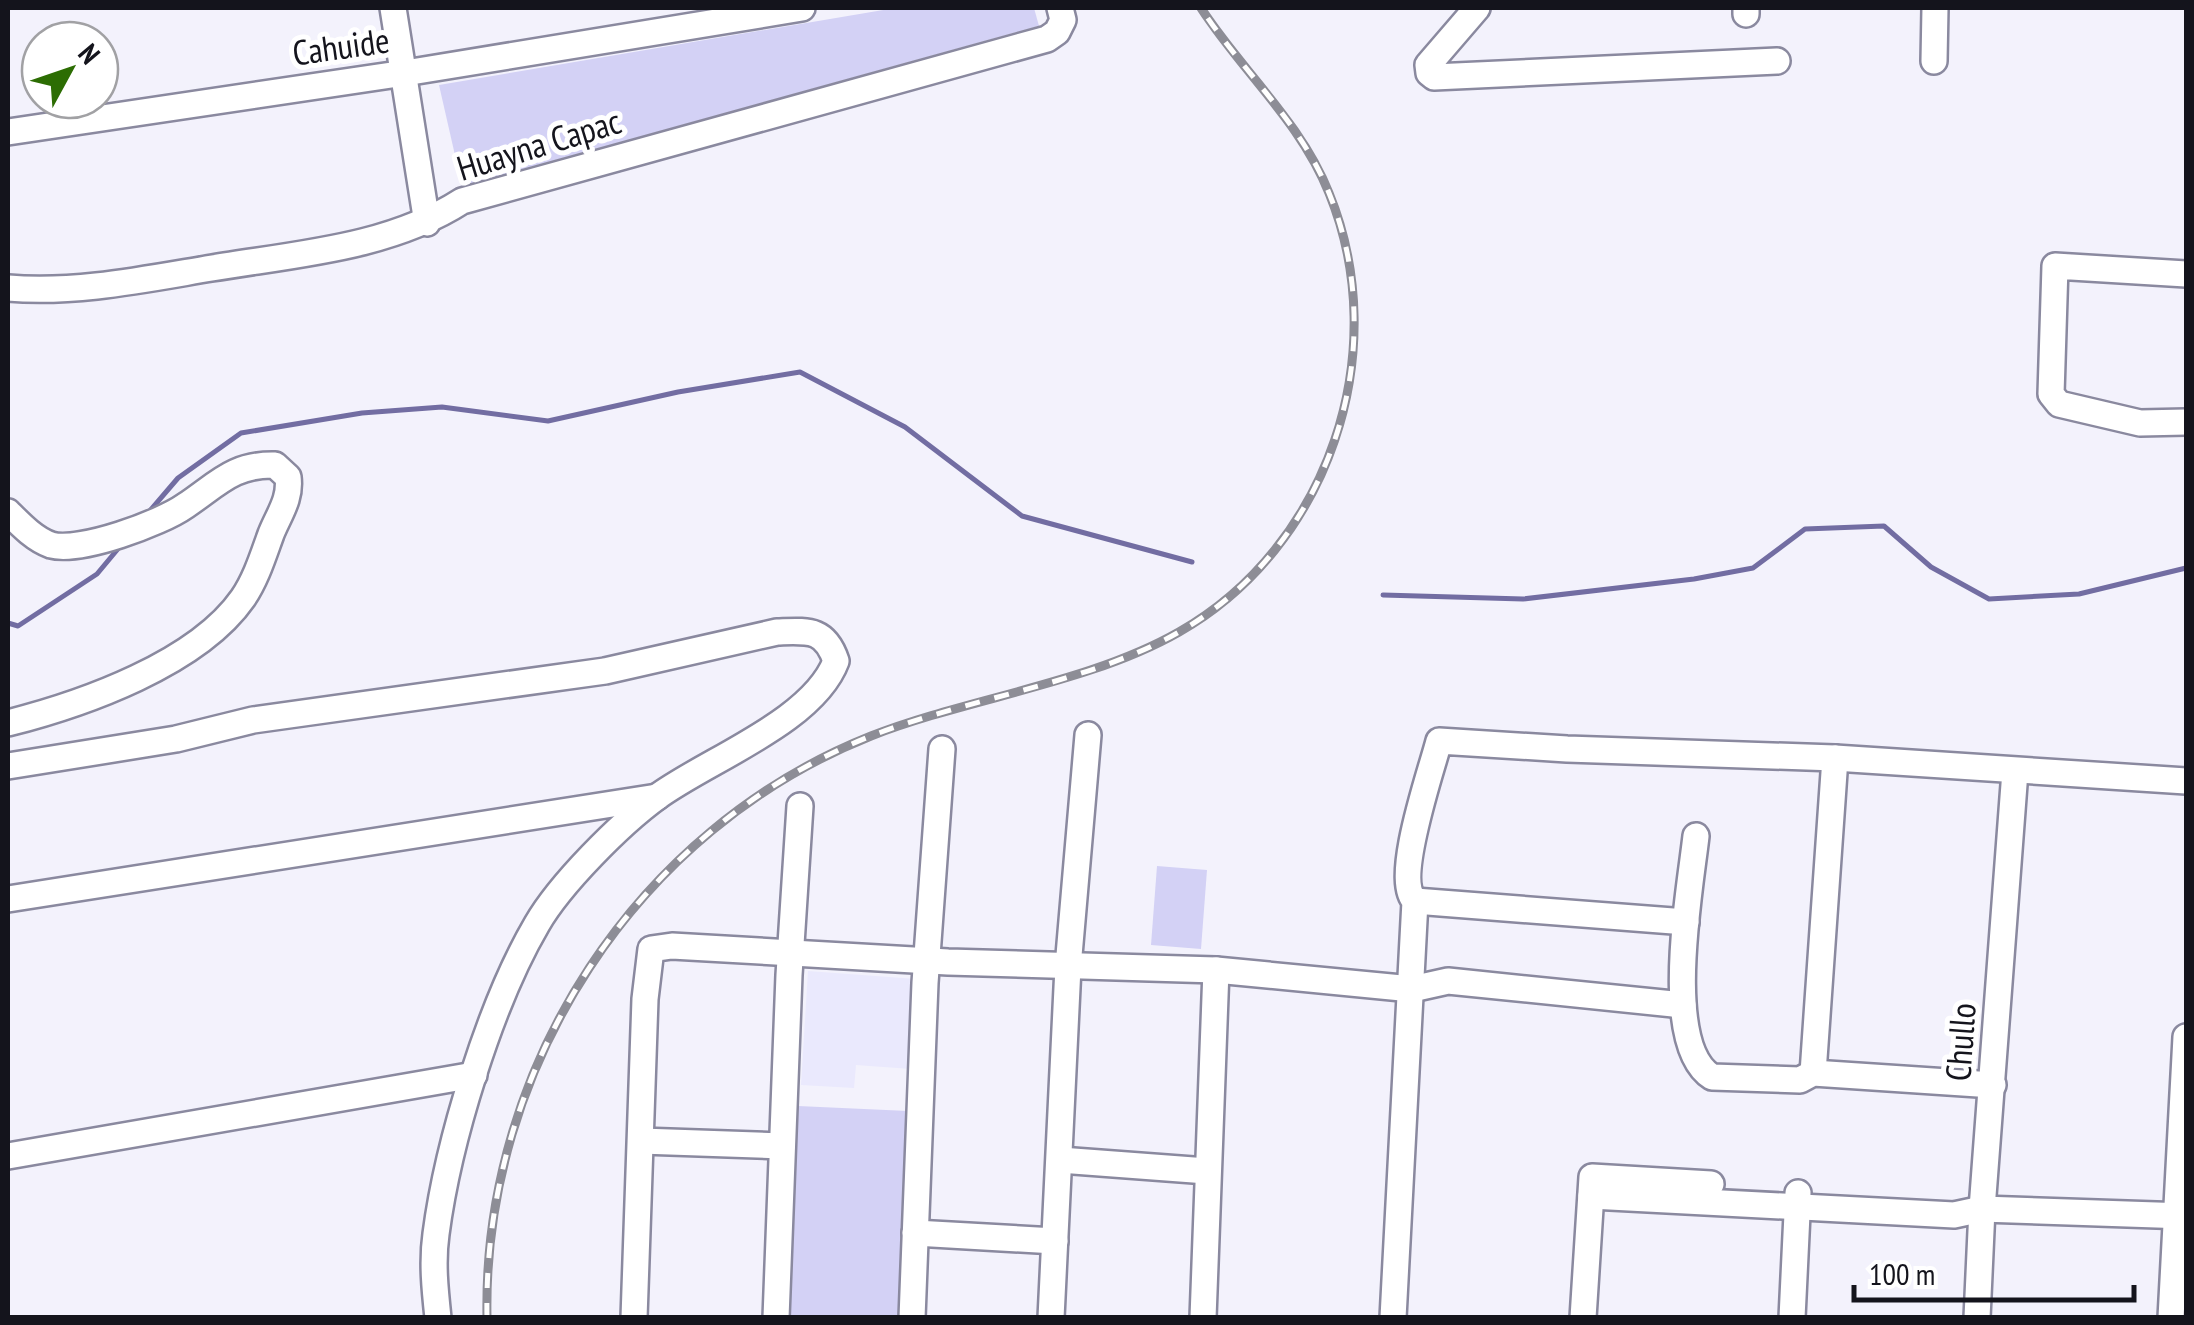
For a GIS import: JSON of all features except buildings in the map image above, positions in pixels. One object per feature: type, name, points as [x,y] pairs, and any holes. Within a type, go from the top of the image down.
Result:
[{"type":"street","points":[[393,8],[427,222]]},
{"type":"street","name":"Cahuide","points":[[8,132],[802,8]]},
{"type":"street","name":"Huayna Capac","points":[[8,288],[38,291],[158,277],[352,244],[427,222],[462,201],[1047,39],[1064,20],[1060,8]]},
{"type":"street","points":[[1476,8],[1428,64],[1428,73],[1434,78],[1777,61]]},
{"type":"street","points":[[1934,61],[1935,8]]},
{"type":"street","points":[[2186,274],[2055,266],[2051,394],[2059,404],[2140,422],[2186,422]]},
{"type":"street","points":[[8,512],[41,539],[76,547],[182,509],[236,470],[255,464],[275,465],[288,477],[291,494],[244,596],[226,619],[192,648],[122,684],[8,724]]},
{"type":"street","points":[[8,766],[176,739],[253,720],[605,670],[777,632],[806,632],[820,636],[830,645],[836,661],[821,690],[734,754],[658,797],[562,888],[536,925],[474,1076],[436,1234],[438,1318]]},
{"type":"street","points":[[1052,1318],[1068,967],[1088,735]]},
{"type":"street","points":[[1686,922],[1415,902],[1408,895],[1407,878],[1414,832],[1439,741],[1567,750],[1835,758],[2186,780]]},
{"type":"street","points":[[912,1318],[927,961],[942,749]]},
{"type":"street","points":[[1813,1072],[1835,758]]},
{"type":"street","name":"Chullo","points":[[1977,1318],[2015,771]]},
{"type":"street","points":[[8,899],[658,797]]},
{"type":"street","points":[[776,1318],[790,952],[800,806]]},
{"type":"street","points":[[1696,836],[1686,922],[1683,1005],[1687,1039],[1700,1070],[1712,1077],[1800,1080],[1813,1072],[1993,1085]]},
{"type":"street","points":[[1393,1318],[1415,902]]},
{"type":"street","points":[[634,1318],[651,948],[1216,970],[1412,989],[1448,981],[1683,1005]]},
{"type":"street","points":[[1203,1318],[1216,970]]},
{"type":"street","points":[[2171,1318],[2181,1215],[2186,1037]]},
{"type":"street","points":[[8,1156],[474,1076]]},
{"type":"street","points":[[641,1141],[782,1146]]},
{"type":"street","points":[[1060,1160],[1207,1171]]},
{"type":"street","points":[[1601,1190],[1793,1199],[1954,1216],[1982,1209],[2181,1215]]},
{"type":"street","points":[[1583,1318],[1601,1190]]},
{"type":"street","points":[[1598,1318],[1601,1190]]},
{"type":"street","points":[[1776,1318],[1793,1199]]},
{"type":"street","points":[[1792,1318],[1793,1199]]},
{"type":"street","points":[[915,1233],[1056,1241]]},
{"type":"shaded area","points":[[895,8],[1034,8],[1039,26],[462,186],[439,85]]},
{"type":"shaded area","points":[[1157,866],[1207,870],[1201,949],[1151,945]]},
{"type":"shaded area","points":[[808,971],[916,979],[911,1069],[856,1065],[854,1088],[801,1085]]},
{"type":"shaded area","points":[[798,1106],[908,1111],[899,1318],[789,1318]]},
{"type":"waterway","points":[[148,513],[178,478],[241,433],[362,413],[442,407],[548,421],[678,392],[800,372],[905,427],[1022,516],[1192,562]]},
{"type":"waterway","points":[[1383,595],[1523,599],[1694,579],[1753,568],[1805,529],[1884,526],[1931,567],[1989,599],[2079,594],[2186,568]]},
{"type":"waterway","points":[[8,623],[18,626],[97,574],[122,544]]},
{"type":"railway","points":[[487,1318],[492,1225],[512,1134],[545,1048],[589,968],[645,895],[712,831],[787,777],[871,736],[1107,664],[1179,632],[1231,595],[1275,550],[1310,498],[1335,440],[1350,379],[1354,317],[1347,254],[1329,193],[1303,143],[1201,8]]}]
